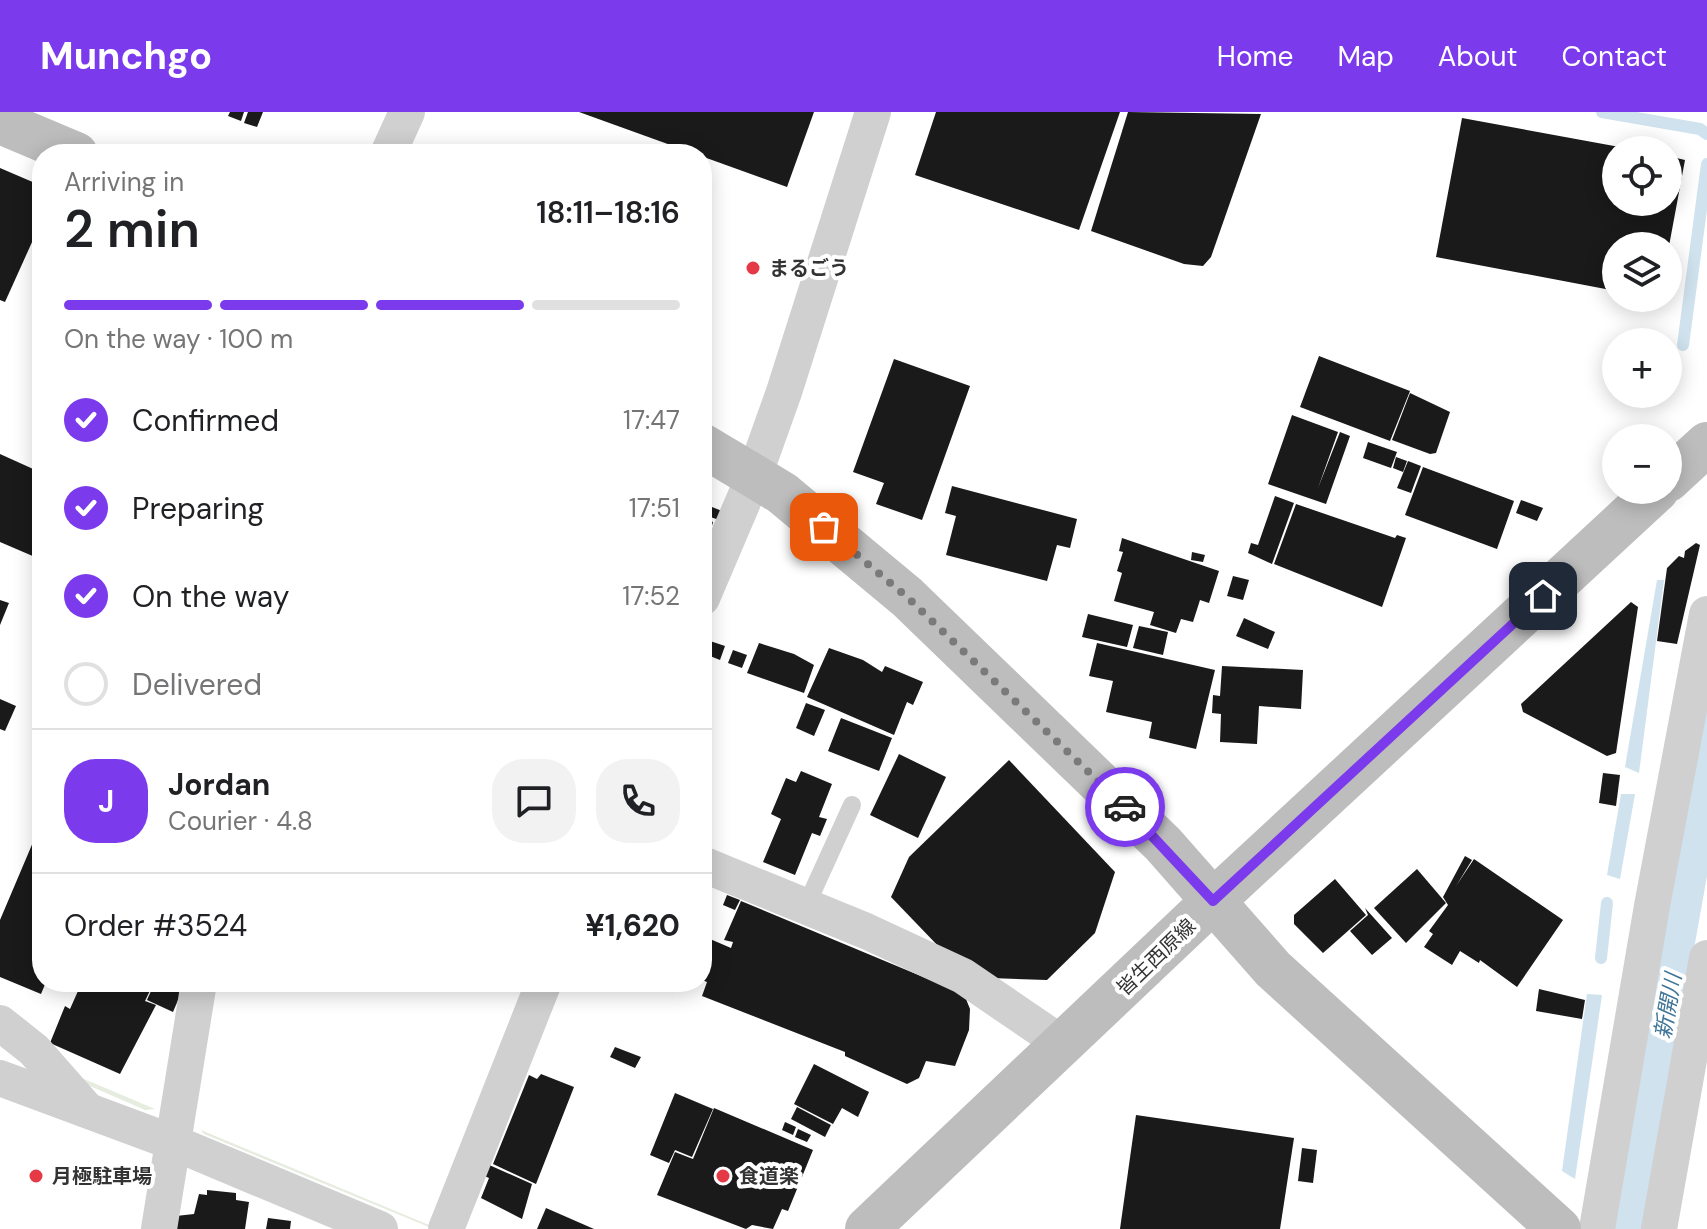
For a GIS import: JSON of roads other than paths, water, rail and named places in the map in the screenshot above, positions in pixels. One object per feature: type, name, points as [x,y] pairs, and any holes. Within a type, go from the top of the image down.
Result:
[{"type":"main road","points":[[0,122],[52,144]]},
{"type":"main road","points":[[1682,467],[1707,444]]},
{"type":"main road","points":[[712,451],[782,493],[907,597],[1163,844],[1273,969],[1559,1229]]},
{"type":"main road","name":"皆生西原線","points":[[867,1229],[1213,901],[1642,504]]},
{"type":"street","points":[[393,144],[407,112]]},
{"type":"street","points":[[712,575],[754,476],[873,112]]},
{"type":"street","points":[[1597,1229],[1652,906],[1707,614]]},
{"type":"street","points":[[712,868],[963,976],[1064,1045]]},
{"type":"street","points":[[1659,1229],[1707,958]]},
{"type":"street","points":[[159,1229],[197,992]]},
{"type":"street","points":[[446,1229],[540,992]]},
{"type":"street","points":[[0,1023],[34,1050],[88,1111]]},
{"type":"street","points":[[0,1078],[172,1142],[380,1229]]},
{"type":"lane","points":[[806,906],[852,805]]},
{"type":"water","points":[[1657,580],[1664,580],[1639,773],[1625,767]]},
{"type":"water","name":"新開川","points":[[1707,685],[1707,876],[1644,1229],[1613,1229]]},
{"type":"water","points":[[1621,794],[1635,794],[1620,879],[1607,875]]},
{"type":"water","points":[[1587,994],[1602,995],[1575,1179],[1562,1171]]},
{"type":"waterway","points":[[1602,112],[1700,129],[1707,134]]},
{"type":"waterway","points":[[1683,345],[1707,164]]},
{"type":"waterway","points":[[1601,958],[1607,903]]},
{"type":"place","name":"まるごう","points":[[753,268]]},
{"type":"place","name":"月極駐車場","points":[[36,1176]]},
{"type":"place","name":"食道楽","points":[[723,1176]]}]
